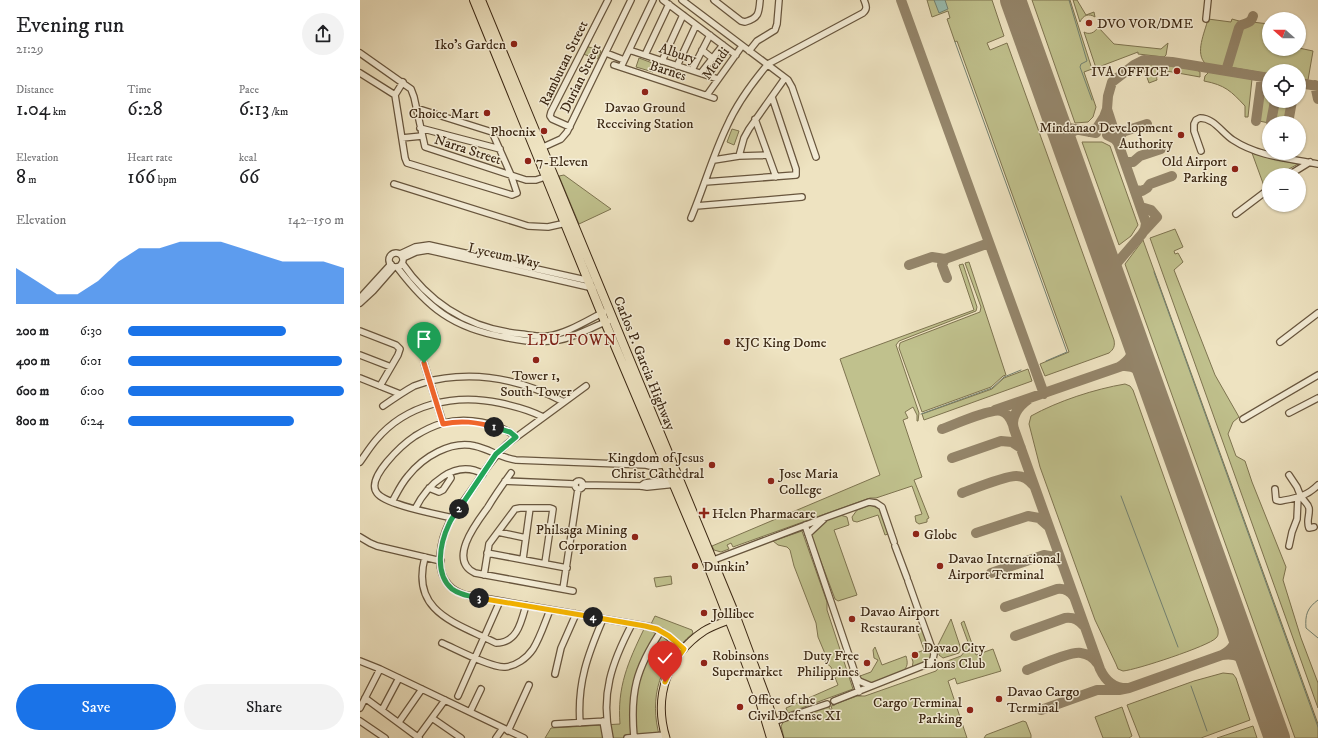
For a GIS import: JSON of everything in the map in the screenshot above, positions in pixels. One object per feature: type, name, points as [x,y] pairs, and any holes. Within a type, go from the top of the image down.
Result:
[{"type":"highway","name":"Carlos P. Garcia Highway","points":[[474,0],[550,176],[666,464],[676,481]]},
{"type":"highway","name":"Carlos P. Garcia Highway","points":[[481,0],[538,149]]},
{"type":"highway","name":"Carlos P. Garcia Highway","points":[[550,176],[566,223],[576,239]]},
{"type":"highway","name":"Carlos P. Garcia Highway","points":[[609,320],[710,562],[750,652],[771,723],[771,738]]},
{"type":"highway","name":"Carlos P. Garcia Highway","points":[[710,562],[729,620],[760,701],[779,738]]},
{"type":"main road","points":[[665,737],[660,709],[662,691],[671,669],[684,649],[705,631],[729,620]]},
{"type":"street","name":"Rambutan Street","points":[[570,127],[552,119],[550,116],[551,112],[608,0]]},
{"type":"street","name":"Durian Street","points":[[538,149],[561,139],[570,127],[631,0]]},
{"type":"street","points":[[621,67],[653,0]]},
{"type":"street","points":[[663,0],[736,55]]},
{"type":"street","points":[[682,0],[785,78],[792,87],[816,157]]},
{"type":"street","points":[[714,0],[745,22],[758,15],[760,0]]},
{"type":"street","points":[[749,51],[757,41],[775,30],[779,0]]},
{"type":"street","points":[[691,218],[726,126],[745,94],[768,64],[865,12],[866,7],[864,0]]},
{"type":"street","points":[[1206,19],[1208,0]]},
{"type":"street","points":[[645,55],[669,4]]},
{"type":"street","points":[[662,60],[683,15]]},
{"type":"street","points":[[677,66],[696,25]]},
{"type":"street","points":[[692,70],[710,35]]},
{"type":"street","points":[[701,74],[723,45]]},
{"type":"street","name":"Mendi","points":[[707,95],[742,46]]},
{"type":"street","name":"Albury","points":[[629,50],[718,79]]},
{"type":"street","points":[[702,50],[712,58]]},
{"type":"street","name":"Narra Street","points":[[360,53],[411,89],[413,92],[424,145],[429,149],[530,180],[550,176]]},
{"type":"street","points":[[606,53],[624,60]]},
{"type":"street","name":"Barnes","points":[[614,65],[714,98]]},
{"type":"street","points":[[360,73],[395,95]]},
{"type":"street","points":[[739,156],[744,138],[785,78]]},
{"type":"street","points":[[403,82],[395,95],[407,163],[515,195],[517,192],[494,134],[489,130],[416,108]]},
{"type":"street","points":[[705,182],[796,176],[797,173],[772,97]]},
{"type":"street","points":[[1201,151],[1194,127],[1196,120],[1200,118],[1212,122],[1226,135],[1251,150],[1272,156],[1318,164]]},
{"type":"street","points":[[756,119],[776,177]]},
{"type":"street","points":[[420,128],[500,149]]},
{"type":"street","points":[[402,138],[422,136]]},
{"type":"street","points":[[714,160],[739,156],[768,155]]},
{"type":"street","points":[[1300,168],[1310,162]]},
{"type":"street","points":[[394,184],[528,226],[548,227],[566,223]]},
{"type":"street","points":[[1236,214],[1262,194]]},
{"type":"street","points":[[696,206],[802,197]]},
{"type":"street","name":"Lyceum Way","points":[[360,298],[398,262],[416,252],[428,250],[594,283]]},
{"type":"street","points":[[398,262],[437,301],[461,318],[494,330],[548,336],[564,331],[606,312]]},
{"type":"street","points":[[398,262],[423,298],[444,315],[465,327],[492,335],[522,340],[560,340],[609,320]]},
{"type":"street","name":"Lyceum Way","points":[[360,303],[373,291],[398,262]]},
{"type":"street","points":[[1280,342],[1318,313]]},
{"type":"street","points":[[360,331],[399,347],[400,352],[380,386]]},
{"type":"street","points":[[360,355],[391,367]]},
{"type":"street","points":[[424,363],[443,424]]},
{"type":"street","points":[[1243,419],[1318,375]]},
{"type":"street","points":[[383,406],[413,387],[430,381],[469,376],[500,378],[536,389],[564,402]]},
{"type":"street","points":[[360,378],[400,394]]},
{"type":"street","points":[[586,386],[516,437],[496,454],[452,518],[443,540],[441,561],[445,581],[453,589],[466,595],[651,627],[669,636],[684,649]]},
{"type":"street","points":[[1289,413],[1318,398]]},
{"type":"street","points":[[360,462],[376,440],[390,426],[417,409],[437,402],[465,399],[489,400],[535,413],[543,418]]},
{"type":"street","points":[[452,518],[415,509],[384,499],[374,487],[377,476],[386,463],[406,443],[428,429],[443,424],[463,421],[475,422],[510,432],[516,437]]},
{"type":"street","points":[[392,502],[399,488],[418,465],[441,450],[452,446],[468,444],[483,448],[506,458],[516,460],[646,465],[666,464]]},
{"type":"street","points":[[415,509],[429,488],[437,480],[449,473],[463,468],[468,468],[477,470],[483,474]]},
{"type":"street","points":[[429,488],[439,492],[443,490],[451,478],[449,473]]},
{"type":"street","points":[[510,473],[471,531],[466,543],[464,556],[465,565],[470,571],[484,575],[573,591]]},
{"type":"street","points":[[1289,475],[1296,486],[1300,497],[1308,507],[1310,515],[1307,520],[1308,526],[1309,528],[1314,527]]},
{"type":"street","points":[[505,481],[578,486],[641,486],[645,483],[676,481]]},
{"type":"street","points":[[1275,489],[1276,498],[1279,501],[1300,497],[1310,493],[1318,485]]},
{"type":"street","points":[[563,589],[578,486]]},
{"type":"street","points":[[1289,546],[1297,519],[1300,497]]},
{"type":"street","points":[[710,562],[805,525],[867,503],[881,506],[934,654],[932,662],[926,666],[834,701]]},
{"type":"street","points":[[484,575],[489,544],[515,509],[520,508],[553,509],[545,563]]},
{"type":"street","points":[[523,559],[530,508]]},
{"type":"street","points":[[808,534],[827,517]]},
{"type":"street","points":[[805,525],[858,679],[862,683],[872,686]]},
{"type":"street","points":[[498,532],[526,538]]},
{"type":"street","points":[[360,537],[377,546],[441,561]]},
{"type":"street","points":[[487,553],[567,568]]},
{"type":"street","points":[[425,557],[421,578],[423,589],[426,598],[444,618],[496,643],[502,643],[510,640],[518,630],[526,606]]},
{"type":"street","points":[[458,696],[500,601]]},
{"type":"street","points":[[834,608],[832,612],[859,692]]},
{"type":"street","points":[[442,643],[493,665],[505,667],[516,664],[533,649],[550,610]]},
{"type":"street","points":[[555,674],[561,648],[576,614]]},
{"type":"street","points":[[580,723],[579,702],[582,678],[590,651],[603,619]]},
{"type":"street","points":[[606,738],[606,699],[610,677],[615,660],[632,624]]},
{"type":"street","points":[[636,738],[632,702],[636,683],[647,654],[661,631]]},
{"type":"street","points":[[360,661],[380,669],[524,738]]},
{"type":"street","points":[[360,708],[380,669]]},
{"type":"street","points":[[382,710],[399,678]]},
{"type":"street","points":[[496,738],[506,729],[528,685]]},
{"type":"street","points":[[399,722],[422,689]]},
{"type":"street","points":[[470,712],[481,689]]},
{"type":"street","points":[[366,698],[419,737],[446,700]]},
{"type":"street","points":[[771,723],[827,704]]},
{"type":"street","points":[[432,718],[461,738]]},
{"type":"street","points":[[360,721],[385,738]]},
{"type":"street","points":[[555,724],[605,721]]},
{"type":"street","points":[[605,721],[610,738]]},
{"type":"street","points":[[627,738],[665,737]]},
{"type":"green space","points":[[927,0],[992,0],[1004,36],[987,43],[990,50],[1007,43],[1114,340],[1114,347],[1109,353],[1045,376],[1040,364],[1069,352],[957,41],[955,42],[947,19],[950,18],[948,11],[932,17]]},
{"type":"green space","points":[[1032,0],[1070,0],[1092,69],[1084,72],[1096,107],[1093,117],[1088,122],[1075,123]]},
{"type":"green space","points":[[1073,0],[1077,0],[1086,15],[1080,22]]},
{"type":"green space","points":[[1094,12],[1095,17],[1091,15],[1086,15]]},
{"type":"green space","points":[[1208,19],[1231,22],[1232,19],[1239,21],[1226,65],[1222,67],[1206,64],[1201,55],[1201,43]]},
{"type":"green space","points":[[1252,22],[1262,23],[1262,56],[1306,56],[1306,50],[1313,51],[1308,80],[1306,80],[1306,64],[1262,64],[1262,73],[1229,67],[1241,27]]},
{"type":"green space","points":[[1098,27],[1114,44],[1161,49],[1168,43],[1166,55],[1164,57],[1138,54],[1138,52],[1096,68],[1084,32],[1092,33]]},
{"type":"green space","points":[[586,46],[601,51],[598,59],[583,54]]},
{"type":"green space","points":[[639,58],[655,64],[653,72],[636,67]]},
{"type":"green space","points":[[1153,63],[1197,70],[1200,72],[1200,77],[1161,70],[1157,74],[1157,80],[1149,83],[1143,66]]},
{"type":"green space","points":[[1209,72],[1252,79],[1248,117],[1245,117],[1245,106],[1227,89],[1217,84],[1204,81],[1205,76]]},
{"type":"green space","points":[[1262,99],[1262,108],[1272,108],[1270,116],[1262,116],[1262,122],[1259,121]]},
{"type":"green space","points":[[1275,108],[1290,108],[1288,116],[1274,116]]},
{"type":"green space","points":[[732,129],[739,131],[734,145],[727,142]]},
{"type":"green space","points":[[1082,142],[1102,142],[1110,146],[1138,225],[1131,236],[1119,245]]},
{"type":"green space","points":[[1252,153],[1262,156],[1262,160],[1279,160],[1298,164],[1291,168],[1262,168],[1262,180]]},
{"type":"green space","points":[[564,175],[611,209],[579,224],[559,176]]},
{"type":"green space","points":[[1175,229],[1183,247],[1174,251],[1175,254],[1178,253],[1183,262],[1174,270],[1215,375],[1239,417],[1233,422],[1228,434],[1236,456],[1245,461],[1286,567],[1283,580],[1301,638],[1318,683],[1318,708],[1150,238]]},
{"type":"green space","points":[[1143,240],[1318,724],[1318,738],[1295,738],[1125,264]]},
{"type":"green space","points":[[969,262],[1006,375],[991,387],[922,412],[899,348],[900,343],[980,312],[981,307],[965,263]]},
{"type":"green space","points":[[963,264],[977,307],[976,311],[899,341],[896,345],[919,413],[917,421],[917,415],[913,407],[905,412],[908,418],[903,420],[922,477],[914,480],[929,518],[927,519],[927,522],[919,524],[916,522],[915,516],[922,514],[912,486],[876,498],[870,498],[733,547],[731,543],[727,545],[729,549],[721,552],[714,550],[712,546],[880,475],[840,359],[974,310],[959,265]]},
{"type":"green space","points":[[1028,369],[1032,381],[924,420],[922,414],[992,389],[1004,378]]},
{"type":"green space","points":[[1125,384],[1130,386],[1133,390],[1218,629],[1218,636],[1211,642],[1187,652],[1123,671],[1118,669],[1095,620],[1040,467],[1029,424],[1031,416],[1053,405],[1089,392]]},
{"type":"green space","points":[[870,505],[880,509],[888,534],[885,535],[878,515],[857,522],[853,521],[852,517],[857,510]]},
{"type":"green space","points":[[840,515],[847,517],[849,525],[834,530],[857,595],[838,601],[835,599],[811,535],[826,520]]},
{"type":"green space","points":[[802,531],[827,602],[827,610],[853,689],[788,713],[786,708],[838,685],[831,667],[825,662],[826,656],[818,637],[816,623],[794,566],[790,550],[787,547],[778,545],[773,541]]},
{"type":"green space","points":[[671,576],[672,584],[656,587],[654,578]]},
{"type":"green space","points":[[655,616],[692,630],[693,633],[672,655],[660,681],[656,694],[655,708],[660,738],[545,738],[551,728],[620,724],[620,698],[625,675],[646,623],[651,624]]},
{"type":"green space","points":[[951,619],[961,649],[959,653],[943,658],[939,655],[938,645]]},
{"type":"green space","points":[[964,621],[976,655],[993,649],[1001,671],[957,684],[955,678],[948,681],[967,738],[784,738],[781,726],[784,721],[828,706],[831,710],[831,706],[835,704],[857,696],[865,696],[936,671],[942,663],[961,656],[965,651],[964,643],[968,642],[961,623]]},
{"type":"green space","points":[[922,628],[931,656],[928,663],[912,669],[913,662],[911,655],[924,650],[917,630]]},
{"type":"green space","points":[[875,647],[882,665],[906,656],[906,667],[902,672],[871,683],[861,681],[856,669],[858,670],[860,676],[871,672],[878,660],[874,658],[873,650]]},
{"type":"green space","points":[[1223,673],[1233,674],[1236,678],[1250,720],[1201,738],[1140,738],[1127,705],[1194,681]]},
{"type":"green space","points":[[1122,707],[1132,736],[1129,738],[1103,738],[1095,717]]},
{"type":"green space","points":[[1023,721],[1026,722],[1031,738],[984,738],[986,735]]},
{"type":"green space","points":[[1253,726],[1257,738],[1217,738]]},
{"type":"water","points":[[934,0],[945,0],[948,9],[939,13]]},
{"type":"waterway","points":[[1069,0],[1087,61],[1081,64],[1080,67],[1092,100]]},
{"type":"waterway","points":[[955,42],[1067,352],[1046,361]]},
{"type":"waterway","points":[[1154,272],[1318,727]]},
{"type":"waterway","points":[[921,414],[992,388],[1004,377],[1021,370]]},
{"type":"waterway","points":[[1121,496],[1178,647]]},
{"type":"waterway","points":[[1318,600],[1311,606],[1306,616],[1306,628],[1318,638]]},
{"type":"waterway","points":[[1191,686],[1207,731]]},
{"type":"taxiway","points":[[901,0],[1044,394]]},
{"type":"taxiway","points":[[1226,71],[1239,28],[1241,25],[1250,21],[1253,16]]},
{"type":"taxiway","points":[[1089,132],[1097,128],[1104,117],[1112,82],[1134,65],[1144,60],[1172,62],[1262,77]]},
{"type":"taxiway","points":[[1256,121],[1262,77]]},
{"type":"taxiway","points":[[1306,84],[1318,86]]},
{"type":"taxiway","points":[[1315,85],[1318,99]]},
{"type":"taxiway","points":[[1272,116],[1274,108]]},
{"type":"taxiway","points":[[1289,116],[1291,108]]},
{"type":"taxiway","points":[[1107,109],[1118,143],[1119,137],[1124,131]]},
{"type":"taxiway","points":[[1119,133],[1147,124]]},
{"type":"taxiway","points":[[1058,126],[1096,133]]},
{"type":"taxiway","points":[[1064,142],[1067,135],[1076,130]]},
{"type":"taxiway","points":[[1107,135],[1115,139],[1118,143],[1146,223],[1142,234],[1110,271]]},
{"type":"taxiway","points":[[1125,162],[1133,162],[1140,156],[1161,149]]},
{"type":"taxiway","points":[[1135,190],[1142,191],[1150,184],[1172,176]]},
{"type":"taxiway","points":[[1141,207],[1151,210],[1157,217],[1144,231]]},
{"type":"taxiway","points":[[909,265],[932,257],[945,259],[989,243]]},
{"type":"taxiway","points":[[945,259],[942,265],[947,278]]},
{"type":"taxiway","points":[[1119,367],[1131,356],[1134,349],[1135,340]]},
{"type":"taxiway","points":[[995,410],[1122,366],[1138,369],[1149,381]]},
{"type":"taxiway","points":[[1029,399],[1016,412],[1013,420],[1014,429],[1100,669],[1105,678],[1115,686],[1129,688]]},
{"type":"taxiway","points":[[942,429],[981,414],[996,411],[1006,413],[1013,425]]},
{"type":"taxiway","points":[[952,458],[1001,441],[1012,442],[1021,448]]},
{"type":"taxiway","points":[[962,493],[1012,476],[1020,476],[1028,480],[1033,485]]},
{"type":"taxiway","points":[[976,533],[1028,516],[1039,518],[1048,526]]},
{"type":"taxiway","points":[[991,573],[1044,555],[1055,557],[1062,563]]},
{"type":"taxiway","points":[[1005,607],[1057,589],[1067,590],[1074,597]]},
{"type":"taxiway","points":[[1015,636],[1065,618],[1071,618],[1081,622],[1085,627]]},
{"type":"taxiway","points":[[1222,655],[1233,647],[1237,635],[1237,626]]},
{"type":"taxiway","points":[[1027,670],[1062,656],[1076,653],[1088,655],[1097,663]]},
{"type":"taxiway","points":[[1041,710],[1097,690],[1119,690],[1129,688],[1222,655],[1236,655],[1246,661],[1252,668]]},
{"type":"runway","points":[[1013,0],[1277,738]]},
{"type":"place","name":"DVO VOR/DME","points":[[1089,23]]},
{"type":"place","name":"Iko's Garden","points":[[514,44]]},
{"type":"place","name":"IVA OFFICE","points":[[1177,71]]},
{"type":"place","name":"Davao Ground Receiving Station","points":[[645,92]]},
{"type":"place","name":"Choice Mart","points":[[487,113]]},
{"type":"place","name":"Phoenix","points":[[544,131]]},
{"type":"place","name":"Mindanao Development Authority","points":[[1181,135]]},
{"type":"place","name":"7-Eleven","points":[[528,161]]},
{"type":"place","name":"Old Airport Parking","points":[[1235,169]]},
{"type":"place","name":"KJC King Dome","points":[[727,342]]},
{"type":"place","name":"Tower 1, South Tower","points":[[536,360]]},
{"type":"place","name":"Kingdom of Jesus Christ Cathedral","points":[[712,465]]},
{"type":"place","name":"Jose Maria College","points":[[771,481]]},
{"type":"place","name":"Helen Pharmacare","points":[[704,513]]},
{"type":"place","name":"Globe","points":[[916,534]]},
{"type":"place","name":"Philsaga Mining Corporation","points":[[635,537]]},
{"type":"place","name":"Dunkin'","points":[[695,566]]},
{"type":"place","name":"Davao International Airport Terminal","points":[[940,566]]},
{"type":"place","name":"Jollibee","points":[[704,613]]},
{"type":"place","name":"Davao Airport Restaurant","points":[[852,619]]},
{"type":"place","name":"Davao City Lions Club","points":[[915,655]]},
{"type":"place","name":"Robinsons Supermarket","points":[[704,663]]},
{"type":"place","name":"Duty Free Philippines","points":[[867,663]]},
{"type":"place","name":"Davao Cargo Terminal","points":[[999,699]]},
{"type":"place","name":"Office of the Civil Defense XI","points":[[740,707]]},
{"type":"place","name":"Cargo Terminal Parking","points":[[970,710]]},
{"type":"district","name":"LPU TOWN","points":[[572,340]]},
{"type":"route","points":[[424,363],[443,424],[463,421],[475,422],[510,432],[516,437],[496,454],[449,523],[443,540],[440,556],[443,575],[448,585],[458,593],[466,595],[651,627],[661,631],[684,649],[674,663],[665,682]]}]
